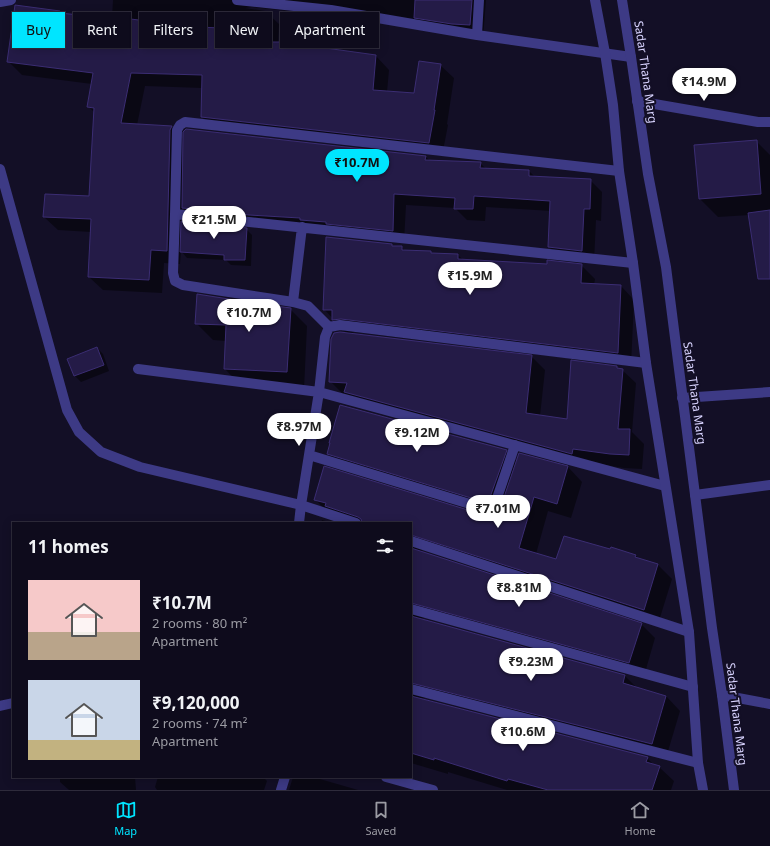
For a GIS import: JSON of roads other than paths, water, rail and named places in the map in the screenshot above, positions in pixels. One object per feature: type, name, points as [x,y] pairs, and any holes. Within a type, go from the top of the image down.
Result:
[{"type":"street","points":[[0,2],[11,0]]},
{"type":"street","points":[[237,0],[331,10],[476,35],[631,57]]},
{"type":"street","points":[[476,35],[479,0]]},
{"type":"street","points":[[595,0],[606,53],[613,105],[619,171],[646,364],[689,632],[698,762],[703,790]]},
{"type":"street","name":"Sadar Thana Marg","points":[[622,0],[648,174],[666,267],[734,790]]},
{"type":"street","points":[[637,102],[758,122],[770,122]]},
{"type":"street","points":[[329,327],[308,306],[293,302],[183,285],[176,281],[173,272],[174,214],[177,130],[180,125],[185,122],[619,171]]},
{"type":"street","points":[[0,169],[67,410],[79,432],[101,452],[140,467],[301,505],[353,522]]},
{"type":"street","points":[[174,214],[633,263]]},
{"type":"street","points":[[293,302],[302,227]]},
{"type":"street","points":[[329,327],[340,325],[646,364]]},
{"type":"street","points":[[299,522],[319,392],[325,337],[329,327]]},
{"type":"street","points":[[138,369],[319,392],[665,486]]},
{"type":"street","points":[[682,398],[770,392]]},
{"type":"street","points":[[309,455],[483,508],[491,508],[495,504],[515,445]]},
{"type":"street","points":[[695,495],[770,485]]},
{"type":"street","points":[[412,541],[689,632]]},
{"type":"street","points":[[412,609],[693,687]]},
{"type":"street","points":[[412,689],[698,762]]},
{"type":"street","points":[[722,695],[770,704]]},
{"type":"street","points":[[0,706],[12,703]]},
{"type":"street","points":[[281,790],[285,778]]},
{"type":"street","points":[[390,778],[433,790]]}]
